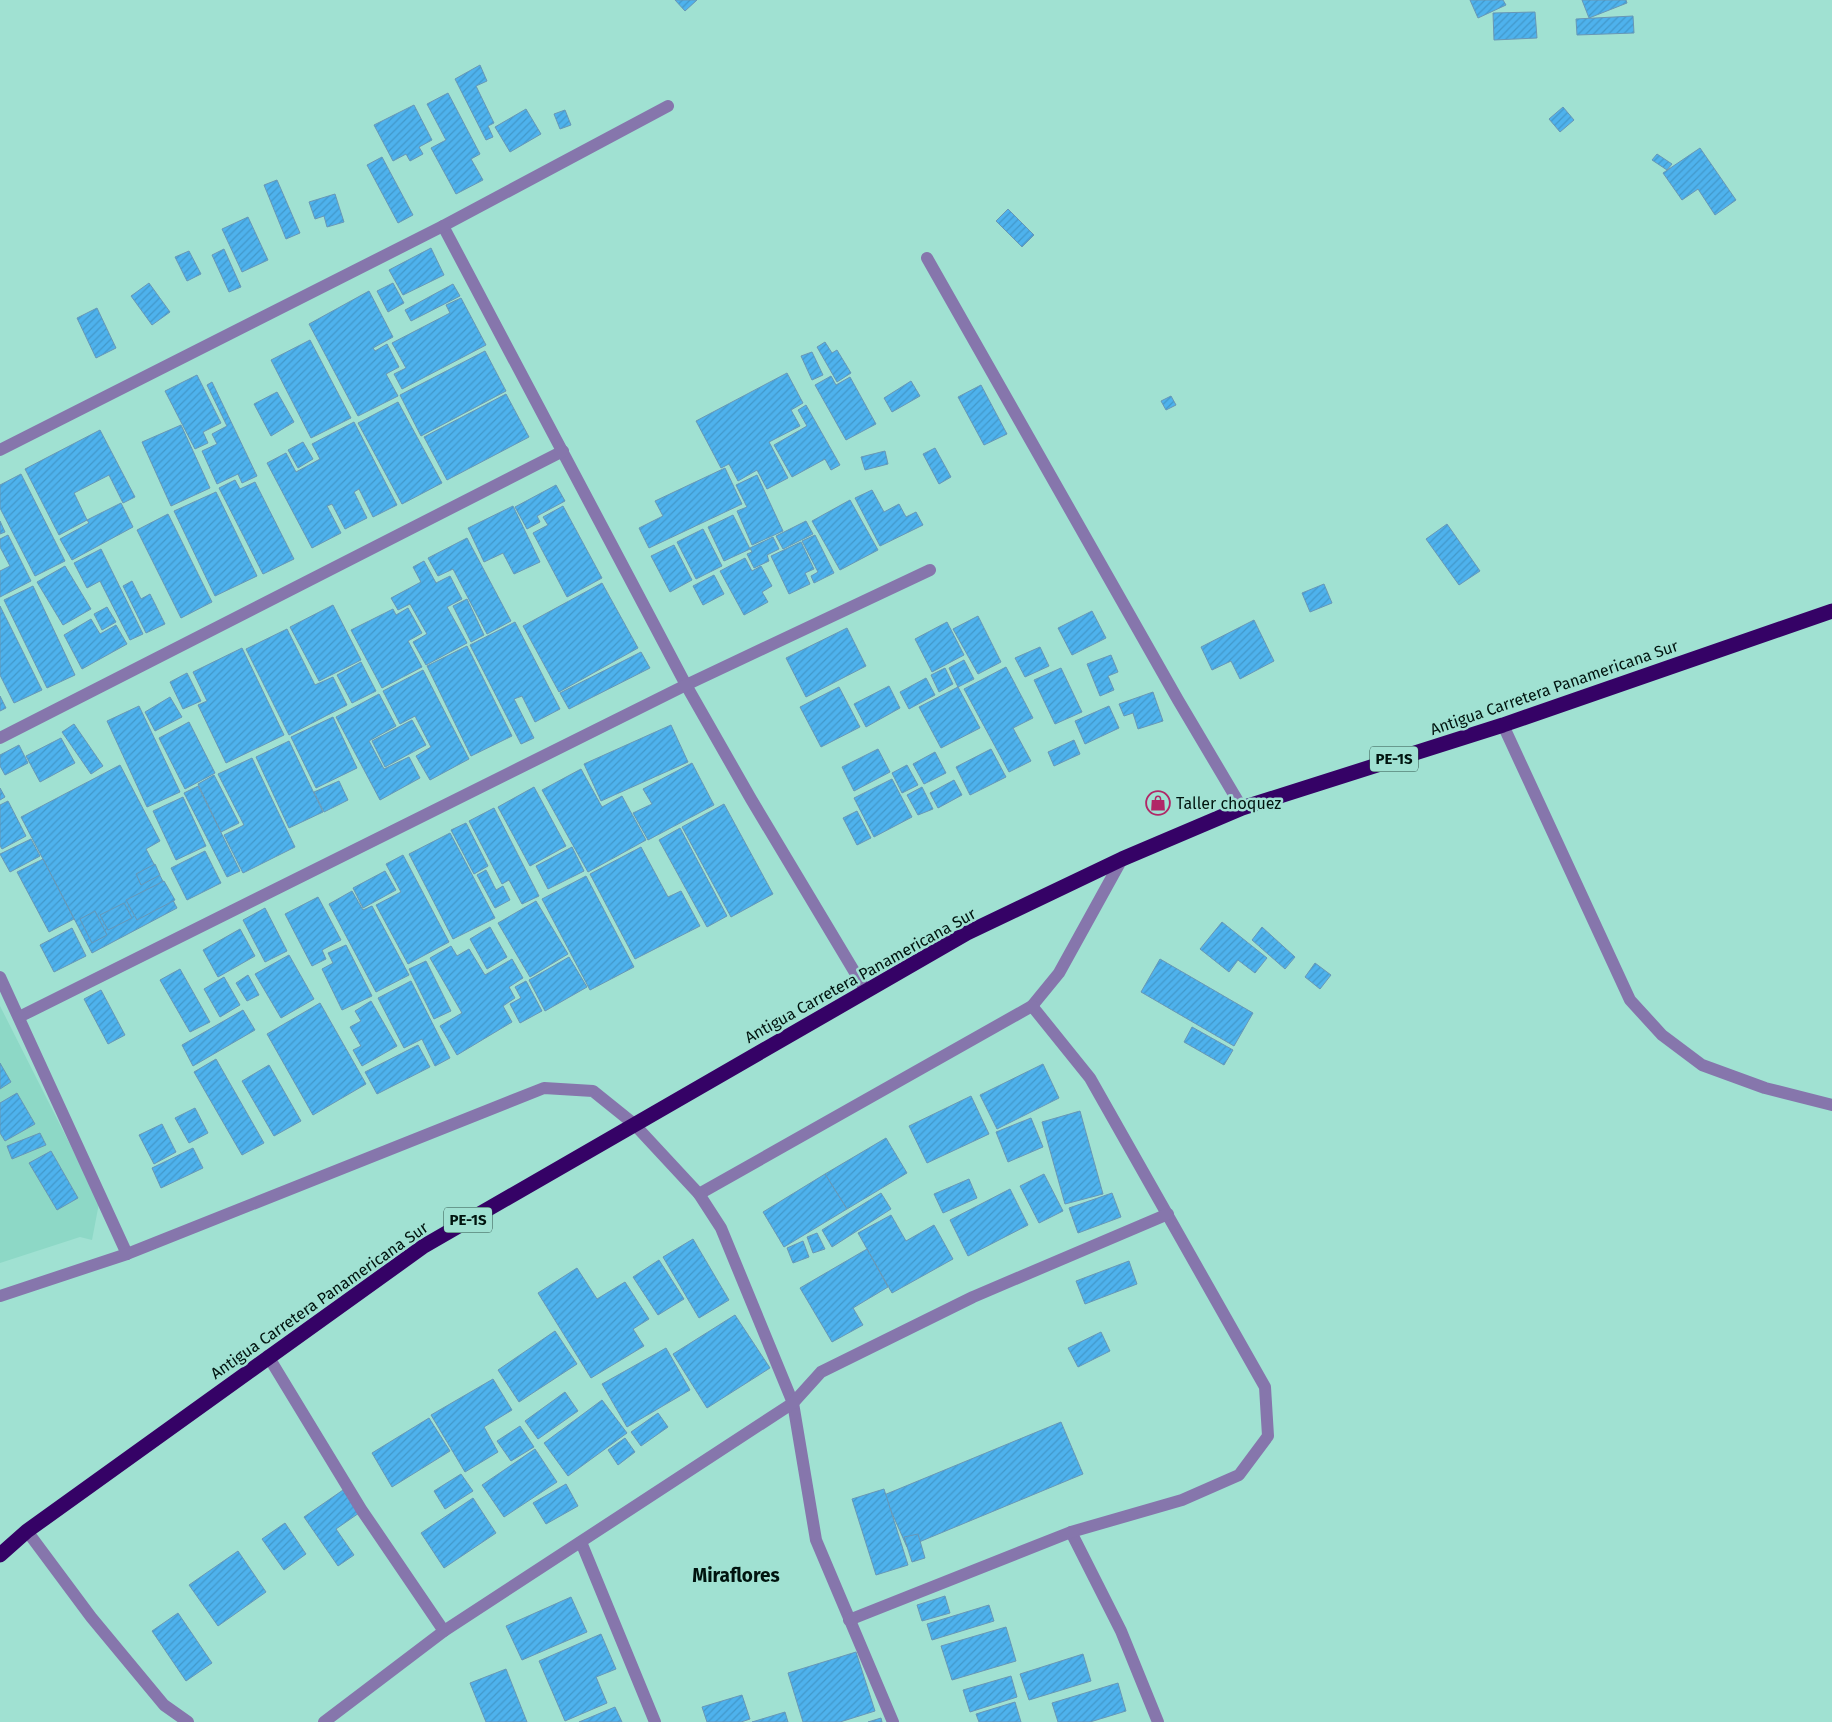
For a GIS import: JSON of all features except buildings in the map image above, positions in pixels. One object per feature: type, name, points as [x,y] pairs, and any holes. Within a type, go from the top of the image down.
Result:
[{"type":"highway","name":"Antigua Carretera Panamericana Sur","points":[[0,1555],[27,1531],[268,1356],[424,1246],[967,933],[1122,859],[1242,808],[1503,725],[1832,611]]},
{"type":"street","points":[[0,450],[443,226],[668,106]]},
{"type":"street","points":[[443,226],[686,685],[751,800],[866,991]]},
{"type":"street","points":[[928,258],[1178,700],[1242,808]]},
{"type":"street","points":[[0,738],[563,451]]},
{"type":"street","points":[[19,1017],[686,685],[930,570]]},
{"type":"street","points":[[1503,725],[1630,1000],[1662,1035],[1702,1065],[1765,1088],[1832,1105]]},
{"type":"street","points":[[699,1194],[1032,1006],[1059,973],[1122,859]]},
{"type":"street","points":[[0,977],[127,1254]]},
{"type":"street","points":[[848,1620],[1071,1532],[1182,1500],[1239,1475],[1268,1436],[1265,1387],[1090,1078],[1032,1006]]},
{"type":"street","points":[[0,1296],[127,1254],[544,1088],[593,1091],[634,1124],[699,1194],[721,1228],[793,1403],[816,1540],[848,1620],[893,1722]]},
{"type":"street","points":[[324,1722],[444,1631],[793,1403],[821,1372],[973,1297],[1168,1214]]},
{"type":"street","points":[[268,1356],[361,1509],[444,1631]]},
{"type":"street","points":[[27,1531],[91,1617],[164,1705],[188,1722]]},
{"type":"street","points":[[1071,1532],[1121,1631],[1158,1722]]},
{"type":"street","points":[[581,1542],[655,1722]]},
{"type":"shaded area","points":[[0,1006],[95,1194],[100,1198],[92,1240],[80,1237],[0,1263]]},
{"type":"place","name":"Taller choquez","points":[[1158,803]]},
{"type":"district","name":"Miraflores","points":[[736,1575]]}]
